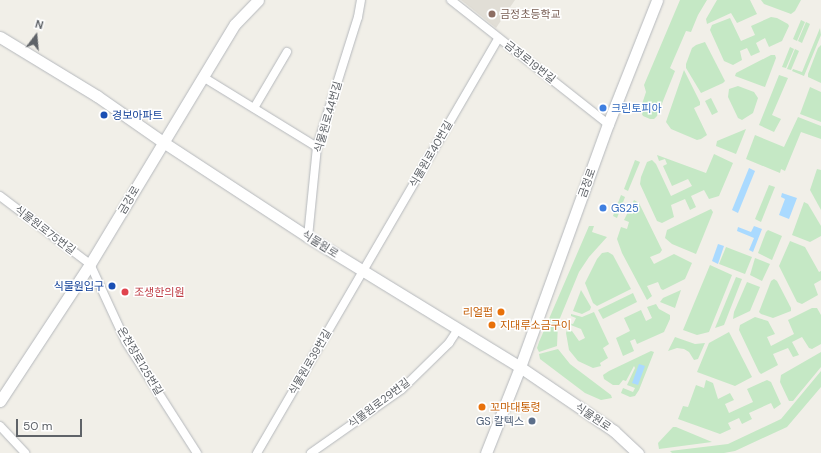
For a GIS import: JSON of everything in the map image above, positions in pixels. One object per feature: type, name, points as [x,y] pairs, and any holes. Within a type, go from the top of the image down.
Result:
[{"type":"main road","name":"금강로","points":[[0,400],[90,264],[235,24],[258,0]]},
{"type":"main road","name":"금정로","points":[[486,453],[520,367],[608,124],[657,0]]},
{"type":"main road","name":"식물원로","points":[[0,37],[97,96],[163,142],[308,237],[520,367],[614,431],[638,453]]},
{"type":"main road","points":[[614,431],[632,453]]},
{"type":"street","name":"식물원로44번길","points":[[308,237],[317,147],[358,17],[361,0]]},
{"type":"street","name":"금정로19번길","points":[[451,0],[608,124]]},
{"type":"street","name":"식물원로40번길","points":[[362,271],[499,38]]},
{"type":"street","points":[[254,108],[287,52]]},
{"type":"street","points":[[203,76],[317,147]]},
{"type":"street","name":"식물원로75번길","points":[[0,196],[90,264]]},
{"type":"street","name":"온천장로125번길","points":[[90,264],[126,342],[197,453]]},
{"type":"street","name":"식물원로39번길","points":[[257,453],[362,271]]},
{"type":"street","name":"식물원로29번길","points":[[311,453],[402,389],[449,343],[458,329]]},
{"type":"street","points":[[0,426],[25,453]]},
{"type":"shaded area","name":"금정초등학교","points":[[461,0],[515,0],[496,28]]},
{"type":"green space","points":[[680,0],[707,0],[698,15],[691,32],[686,31],[670,68],[675,71],[657,116],[654,119],[650,119],[643,116],[640,110],[646,92],[644,85]]},
{"type":"green space","points":[[717,0],[750,0],[757,14],[737,23],[731,13],[707,24],[706,19]]},
{"type":"green space","points":[[761,0],[801,0],[795,11],[791,14],[764,4]]},
{"type":"green space","points":[[771,17],[777,18],[789,26],[782,41],[769,47],[765,38],[756,43],[760,52],[751,56],[747,48],[740,51],[742,60],[733,65],[724,61],[710,30],[712,25],[730,18],[741,41],[755,35],[751,26]]},
{"type":"green space","points":[[801,20],[805,22],[797,41],[793,39]]},
{"type":"green space","points":[[806,22],[810,24],[802,43],[798,41]]},
{"type":"green space","points":[[820,28],[821,35],[804,76],[792,71],[793,69],[802,72]]},
{"type":"green space","points":[[705,42],[725,81],[701,93],[686,68],[686,64],[692,48]]},
{"type":"green space","points":[[821,45],[821,83],[808,77],[808,74],[818,48]]},
{"type":"green space","points":[[790,47],[794,49],[786,68],[782,67]]},
{"type":"green space","points":[[795,49],[799,51],[791,70],[787,69]]},
{"type":"green space","points":[[771,55],[775,55],[776,58],[765,87],[735,76],[736,73]]},
{"type":"green space","points":[[684,70],[700,102],[700,105],[694,108],[707,135],[697,140],[671,129],[666,122]]},
{"type":"green space","points":[[779,75],[788,78],[772,115],[781,119],[774,132],[759,125]]},
{"type":"green space","points":[[738,86],[754,92],[758,98],[753,113],[742,120],[738,118],[728,97],[729,89]]},
{"type":"green space","points":[[810,87],[821,92],[821,122],[800,114]]},
{"type":"green space","points":[[711,98],[718,112],[712,115],[705,101]]},
{"type":"green space","points":[[798,117],[821,126],[821,139],[801,132],[785,171],[781,169],[780,173],[746,159],[755,135],[784,147]]},
{"type":"green space","points":[[746,129],[736,154],[716,146],[717,141]]},
{"type":"green space","points":[[714,154],[733,163],[719,196],[709,199],[704,190],[691,196],[696,207],[690,210],[685,199],[671,205],[674,217],[662,223],[657,221],[640,184],[647,162],[652,160],[656,164],[671,196],[692,186],[688,179],[672,186],[663,166],[667,164],[665,159],[659,161],[657,155],[706,173]]},
{"type":"green space","points":[[635,160],[640,162],[628,191],[624,189]]},
{"type":"green space","points":[[817,169],[821,170],[821,210],[810,190]]},
{"type":"green space","points":[[769,185],[775,187],[761,222],[755,219]]},
{"type":"green space","points":[[621,195],[625,197],[617,218],[613,216]]},
{"type":"green space","points":[[634,200],[639,203],[662,250],[660,253],[650,257],[654,264],[674,254],[692,263],[685,279],[663,290],[658,282],[647,286],[652,296],[647,300],[622,253],[617,239],[621,227],[627,229],[629,222],[624,220]]},
{"type":"green space","points":[[804,202],[808,204],[821,226],[821,236],[810,242],[792,235]]},
{"type":"green space","points":[[711,209],[713,212],[696,254],[672,244],[665,238],[667,230]]},
{"type":"green space","points":[[589,226],[594,226],[592,232],[607,237],[589,257],[579,272],[558,323],[557,346],[539,352],[537,348],[539,342]]},
{"type":"green space","points":[[768,230],[782,236],[772,260],[758,253]]},
{"type":"green space","points":[[790,241],[805,247],[819,272],[821,271],[821,280],[814,284],[818,295],[802,304],[797,302],[779,266]]},
{"type":"green space","points":[[726,247],[752,257],[745,274],[719,264]]},
{"type":"green space","points":[[608,252],[613,255],[631,289],[597,306],[593,303],[585,283],[597,259],[602,253]]},
{"type":"green space","points":[[755,258],[770,264],[762,281],[750,275]]},
{"type":"green space","points":[[710,265],[732,275],[709,332],[697,335],[683,330]]},
{"type":"green space","points":[[736,277],[742,279],[724,325],[715,328]]},
{"type":"green space","points":[[774,279],[777,281],[791,308],[791,311],[773,318],[759,312],[771,281]]},
{"type":"green space","points":[[747,282],[760,287],[750,311],[733,319],[734,312]]},
{"type":"green space","points":[[581,290],[591,307],[590,310],[582,314],[573,311]]},
{"type":"green space","points":[[681,290],[675,308],[660,302],[663,298]]},
{"type":"green space","points":[[633,293],[637,302],[603,319],[598,310]]},
{"type":"green space","points":[[656,304],[659,309],[670,315],[670,319],[664,332],[637,344],[635,339],[630,341],[634,351],[623,356],[616,338],[630,331],[624,318],[641,310],[646,321],[652,318],[647,307]]},
{"type":"green space","points":[[812,308],[817,308],[821,315],[821,344],[812,349],[809,348],[802,337],[792,342],[799,355],[793,357],[788,348],[773,354],[778,365],[761,374],[739,330],[740,325],[755,317],[768,321],[775,334],[767,337],[771,346],[794,334],[788,320]]},
{"type":"green space","points":[[594,312],[609,344],[603,348],[608,358],[600,363],[601,366],[593,368],[578,361],[569,350],[566,333],[567,330],[572,331],[579,341],[585,338],[581,329],[568,324],[573,324],[576,318],[571,316],[571,314],[582,317]]},
{"type":"green space","points":[[729,332],[752,377],[735,386],[697,372],[709,343]]},
{"type":"green space","points":[[675,337],[695,344],[705,343],[698,359],[694,360],[689,352],[684,349],[677,348],[668,351]]},
{"type":"green space","points":[[558,349],[570,364],[611,395],[612,398],[601,400],[585,393],[540,359],[539,354]]},
{"type":"green space","points":[[651,351],[654,352],[639,390],[635,396],[630,397],[621,393],[623,388],[633,392],[635,388],[627,385],[635,368],[634,366],[626,381],[623,380],[619,385],[613,385],[604,379],[603,375],[609,371]]},
{"type":"green space","points":[[821,352],[821,367],[793,401],[789,401],[780,382],[781,375]]},
{"type":"green space","points":[[821,371],[821,387],[787,427],[735,451],[724,453],[672,453],[670,451],[728,444],[781,419]]},
{"type":"green space","points":[[706,380],[713,383],[718,399],[730,393],[734,400],[725,404],[729,413],[753,402],[747,389],[767,380],[771,382],[781,404],[774,409],[771,403],[749,413],[752,419],[742,424],[739,418],[728,423],[731,429],[720,434],[678,419],[683,406],[688,407],[696,385],[704,388]]},
{"type":"green space","points":[[673,427],[712,442],[659,449],[658,443]]},
{"type":"water","points":[[749,168],[755,171],[738,213],[732,210]]},
{"type":"water","points":[[782,193],[797,198],[789,219],[779,215],[785,199],[781,197]]},
{"type":"water","points":[[754,226],[762,229],[753,252],[749,250],[754,238],[737,231],[738,227],[751,232]]},
{"type":"water","points":[[718,244],[724,246],[718,264],[712,261]]},
{"type":"water","points":[[639,364],[645,366],[638,385],[632,383]]},
{"type":"place","name":"금정초등학교","points":[[492,14]]},
{"type":"place","name":"크린토피아","points":[[603,108]]},
{"type":"place","name":"경보아파트","points":[[104,115]]},
{"type":"place","name":"GS25","points":[[603,208]]},
{"type":"place","name":"식물원입구","points":[[112,286]]},
{"type":"place","name":"조생한의원","points":[[125,292]]},
{"type":"place","name":"리얼펍","points":[[501,312]]},
{"type":"place","name":"지대루소금구이","points":[[492,325]]},
{"type":"place","name":"꼬마대통령","points":[[482,407]]},
{"type":"place","name":"GS 칼텍스","points":[[532,421]]}]
